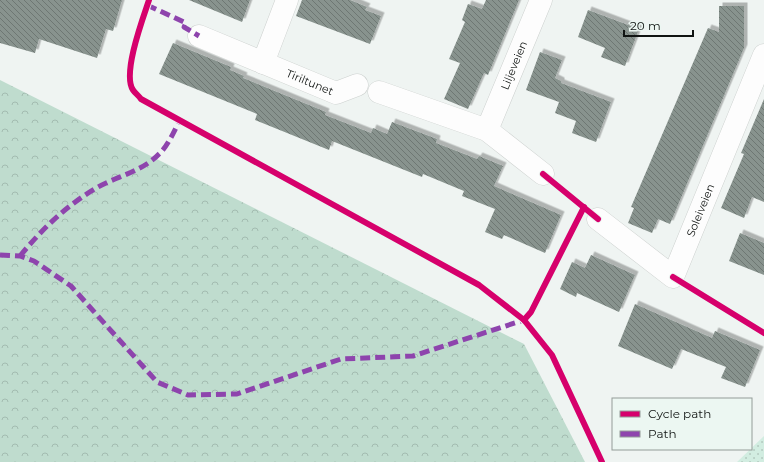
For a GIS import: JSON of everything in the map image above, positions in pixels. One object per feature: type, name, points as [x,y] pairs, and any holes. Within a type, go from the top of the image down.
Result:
[{"type":"street","points":[[263,63],[287,0]]},
{"type":"street","name":"Liljeveien","points":[[487,130],[541,0]]},
{"type":"street","name":"Tiriltunet","points":[[199,36],[336,93],[357,85]]},
{"type":"street","name":"Soleiveien","points":[[598,218],[673,277],[764,55]]},
{"type":"street","points":[[379,92],[487,130],[543,174]]},
{"type":"green space","points":[[0,80],[524,344],[585,462],[0,462]]},
{"type":"green space","points":[[764,436],[764,462],[737,462],[749,450],[752,450],[752,448]]},
{"type":"building","points":[[0,0],[122,0],[113,31],[106,29],[97,58],[39,39],[35,53],[0,43]]},
{"type":"building","points":[[189,0],[250,0],[242,22]]},
{"type":"building","points":[[302,0],[350,0],[367,7],[365,10],[381,16],[370,44],[296,16]]},
{"type":"building","points":[[486,0],[519,0],[488,75],[484,73],[468,109],[444,99],[460,63],[449,59],[465,22],[462,20],[468,4],[482,9]]},
{"type":"building","points":[[719,6],[744,6],[744,48],[670,224],[658,219],[652,233],[628,223],[634,208],[631,207],[708,28],[719,32]]},
{"type":"building","points":[[588,10],[639,29],[625,66],[601,57],[605,48],[578,37]]},
{"type":"building","points":[[173,43],[231,67],[230,70],[244,76],[243,78],[326,112],[325,115],[371,133],[373,128],[387,134],[392,122],[437,139],[436,143],[477,159],[479,156],[503,166],[494,186],[561,215],[545,253],[504,235],[502,239],[485,232],[495,209],[462,196],[464,191],[423,174],[422,177],[332,141],[329,150],[255,120],[257,114],[159,74]]},
{"type":"building","points":[[540,52],[562,60],[555,78],[561,81],[561,83],[611,102],[596,142],[572,133],[576,121],[555,113],[559,102],[526,90]]},
{"type":"building","points":[[764,99],[764,202],[752,197],[744,218],[721,208],[744,154],[741,153]]},
{"type":"building","points":[[740,233],[764,243],[764,275],[729,261]]},
{"type":"building","points":[[591,255],[635,275],[619,312],[577,293],[576,297],[560,289],[572,262],[585,268]]},
{"type":"building","points":[[635,304],[712,338],[715,331],[760,350],[745,387],[721,378],[726,367],[681,349],[672,369],[618,346]]},
{"type":"marked path","points":[[147,5],[186,23],[184,27],[199,36]]},
{"type":"marked path","points":[[20,256],[47,227],[76,201],[98,187],[138,169],[153,160],[165,147],[180,120]]},
{"type":"marked path","points":[[0,255],[20,256],[34,261],[71,286],[157,382],[188,395],[237,394],[341,359],[413,356],[524,320]]},
{"type":"cycle path","points":[[149,0],[138,32],[130,72],[130,82],[133,90],[141,99],[479,285],[524,320],[552,355],[602,462]]},
{"type":"cycle path","points":[[543,174],[598,219]]},
{"type":"cycle path","points":[[524,320],[531,312],[584,207]]},
{"type":"cycle path","points":[[673,277],[764,333]]}]
